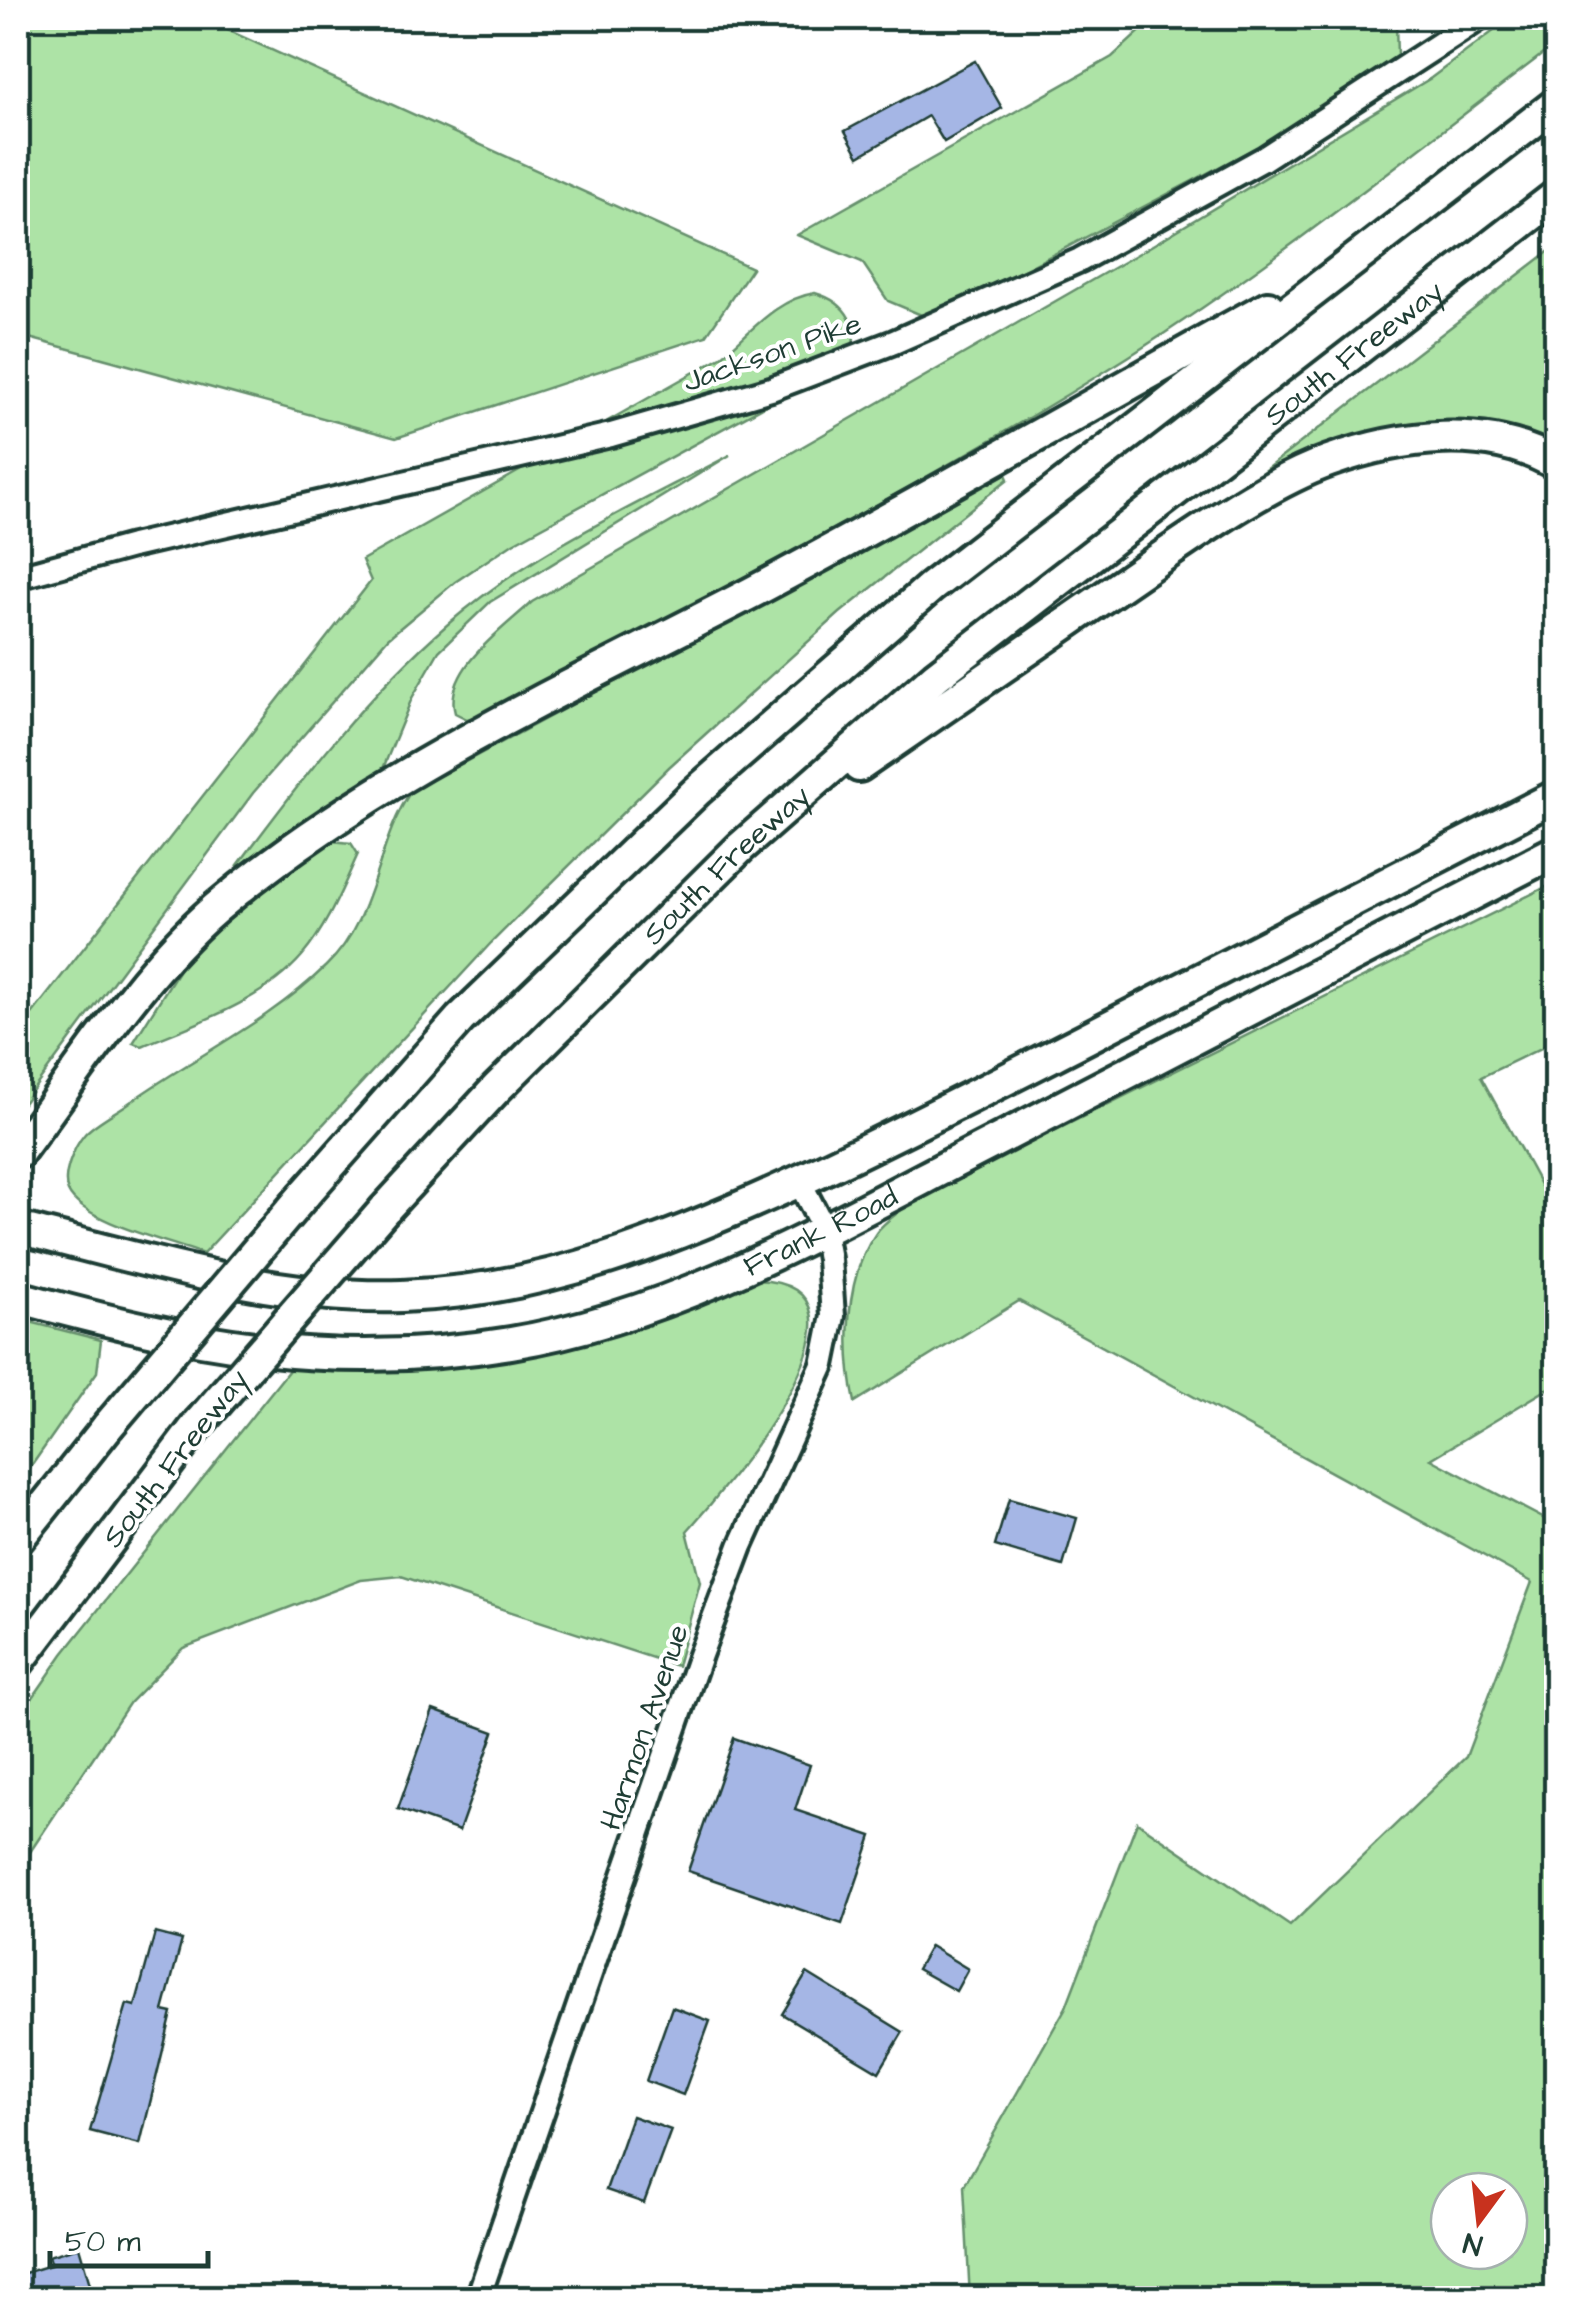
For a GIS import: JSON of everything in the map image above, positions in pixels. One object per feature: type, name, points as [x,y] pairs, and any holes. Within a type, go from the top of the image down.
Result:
[{"type":"highway","points":[[18,1539],[304,1194],[460,1019],[697,791],[931,587],[1556,104]]},
{"type":"highway","name":"South Freeway","points":[[18,1662],[198,1424],[385,1209],[498,1088],[741,847],[1025,605],[1556,196]]},
{"type":"highway","points":[[18,1153],[161,964],[212,911],[316,830],[516,716],[895,517],[1354,259]]},
{"type":"highway","points":[[741,847],[1184,542],[1324,462],[1401,441],[1452,437],[1480,439],[1556,464]]},
{"type":"highway","name":"Frank Road","points":[[18,1228],[252,1284],[332,1296],[405,1296],[500,1286],[578,1271],[670,1239],[880,1146],[1556,796]]},
{"type":"highway","name":"Frank Road","points":[[18,1297],[231,1348],[324,1356],[438,1352],[512,1343],[616,1316],[664,1300],[823,1227],[1556,851]]},
{"type":"main road","name":"Jackson Pike","points":[[18,577],[132,546],[611,435],[772,389],[1080,260],[1263,159],[1480,18]]},
{"type":"main road","name":"Harmon Avenue","points":[[478,2298],[700,1655],[742,1546],[823,1365],[833,1302],[823,1227],[799,1181]]},
{"type":"green space","points":[[18,18],[201,18],[752,268],[706,336],[396,438],[18,335]]},
{"type":"green space","points":[[1142,18],[1386,18],[1396,22],[1397,57],[1268,141],[931,319],[888,301],[862,262],[797,235],[1112,57],[1146,26]]},
{"type":"green space","points":[[1511,18],[1556,18],[1556,44],[1345,205],[1183,321],[970,452],[729,585],[485,715],[467,719],[455,713],[454,697],[466,666],[532,602],[1141,252],[1431,78]]},
{"type":"green space","points":[[1556,246],[1556,443],[1515,429],[1442,421],[1375,435],[1268,479],[1261,473]]},
{"type":"green space","points":[[815,293],[836,303],[849,318],[854,338],[847,361],[513,543],[455,582],[388,638],[253,793],[18,1110],[18,1032],[371,581],[362,560],[721,357],[776,310]]},
{"type":"green space","points":[[730,455],[490,602],[439,651],[412,698],[382,771],[249,869],[238,865],[363,708],[448,624],[548,552]]},
{"type":"green space","points":[[1005,472],[1008,479],[840,613],[669,767],[491,943],[203,1254],[109,1221],[77,1202],[68,1191],[67,1170],[76,1147],[89,1130],[282,1004],[343,947],[411,791]]},
{"type":"green space","points":[[331,841],[351,843],[358,854],[326,920],[302,956],[268,986],[228,1010],[142,1046],[133,1043],[185,960],[235,913]]},
{"type":"green space","points":[[1556,882],[1556,1041],[1481,1077],[1556,1214],[1556,1384],[1431,1459],[1556,1525],[1556,2298],[970,2298],[964,2186],[1066,2007],[1137,1822],[1290,1926],[1466,1757],[1532,1582],[1019,1301],[855,1402],[848,1338],[852,1293],[865,1251],[888,1221],[911,1202]]},
{"type":"green space","points":[[756,1280],[796,1291],[812,1316],[808,1351],[790,1392],[763,1435],[687,1531],[700,1582],[677,1666],[401,1576],[361,1580],[183,1648],[130,1702],[18,1870],[18,1719],[63,1654],[297,1360],[500,1356],[598,1340]]},
{"type":"green space","points":[[18,1319],[101,1340],[97,1372],[18,1485]]},
{"type":"building","points":[[975,61],[1002,108],[944,142],[928,116],[859,156],[845,131]]},
{"type":"building","points":[[1009,1499],[1077,1518],[1063,1566],[995,1546]]},
{"type":"building","points":[[433,1710],[494,1732],[459,1831],[398,1809]]},
{"type":"building","points":[[734,1738],[810,1765],[795,1810],[872,1836],[842,1924],[688,1871]]},
{"type":"building","points":[[155,1933],[182,1940],[163,2011],[172,2013],[140,2144],[90,2131],[127,2004],[135,2006]]},
{"type":"building","points":[[930,1946],[968,1969],[956,1991],[917,1969]]},
{"type":"building","points":[[807,1973],[903,2032],[879,2072],[782,2014]]},
{"type":"building","points":[[672,2007],[710,2021],[683,2095],[646,2081]]},
{"type":"building","points":[[632,2116],[671,2130],[644,2203],[606,2190]]},
{"type":"building","points":[[79,2247],[94,2298],[18,2298],[18,2275],[51,2265],[48,2256]]}]
